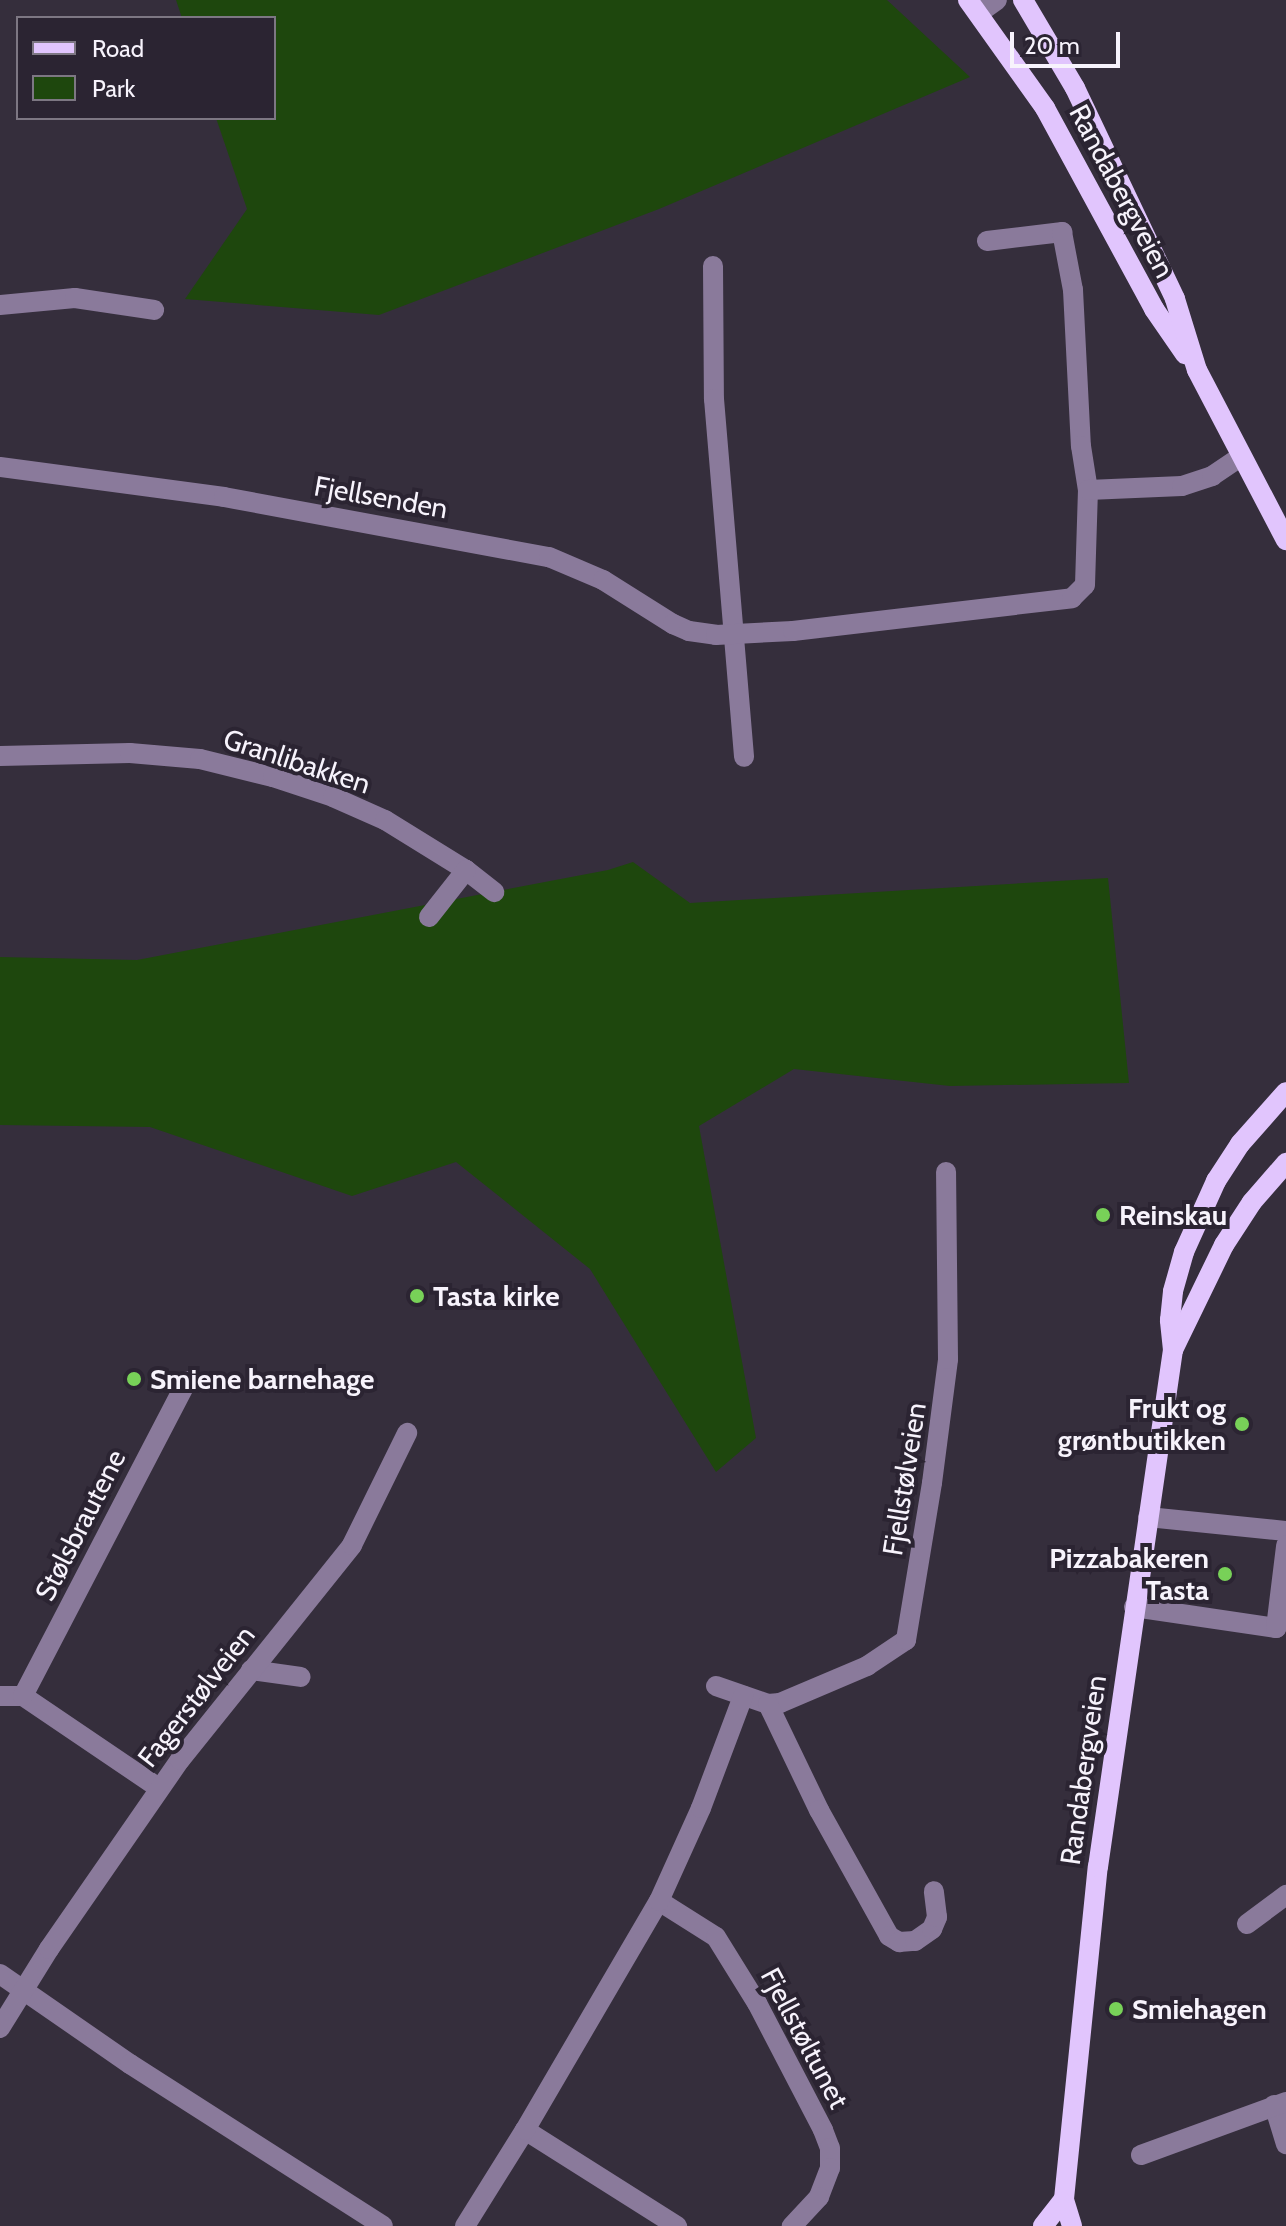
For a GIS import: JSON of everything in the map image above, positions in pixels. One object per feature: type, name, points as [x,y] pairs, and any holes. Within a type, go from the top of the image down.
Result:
[{"type":"main road","name":"Randabergveien","points":[[1023,0],[1075,88],[1175,299],[1197,370]]},
{"type":"main road","name":"Randabergveien","points":[[974,6],[1045,108],[1154,309],[1197,370],[1286,540]]},
{"type":"main road","name":"Randabergveien","points":[[1072,2226],[1064,2199],[1098,1867],[1173,1350],[1170,1320],[1173,1291],[1199,1216],[1240,1144],[1286,1092]]},
{"type":"main road","name":"Randabergveien","points":[[1173,1350],[1224,1245],[1252,1202],[1286,1163]]},
{"type":"main road","points":[[1043,2226],[1064,2199]]},
{"type":"street","points":[[974,6],[997,0]]},
{"type":"street","points":[[987,241],[1062,232],[1073,290],[1081,446],[1088,490],[1182,486],[1212,476],[1240,457]]},
{"type":"street","points":[[713,266],[714,399],[744,757]]},
{"type":"street","points":[[0,305],[75,298],[154,310]]},
{"type":"street","name":"Fjellsenden","points":[[0,467],[224,497],[549,557],[603,580],[689,631],[735,633],[793,631],[1072,598],[1085,585],[1088,490]]},
{"type":"street","name":"Granlibakken","points":[[0,756],[130,753],[200,759],[258,773],[333,797],[385,820],[466,870],[494,892]]},
{"type":"street","points":[[429,917],[466,870]]},
{"type":"street","name":"Fjellstølveien","points":[[768,1704],[836,1681],[906,1640],[947,1375],[946,1172]]},
{"type":"street","name":"Stølsbrautene","points":[[23,1696],[187,1381]]},
{"type":"street","name":"Fagerstølveien","points":[[0,2028],[49,1949],[159,1788],[352,1545],[407,1433]]},
{"type":"street","points":[[1148,1517],[1286,1531]]},
{"type":"street","points":[[1134,1607],[1276,1628],[1286,1546]]},
{"type":"street","points":[[251,1670],[301,1677]]},
{"type":"street","points":[[716,1686],[768,1704],[819,1810],[889,1936],[899,1942],[915,1941],[932,1929],[937,1917],[934,1891]]},
{"type":"street","points":[[0,1696],[23,1696],[159,1788]]},
{"type":"street","points":[[465,2226],[659,1901],[701,1808],[743,1696]]},
{"type":"street","points":[[1247,1924],[1286,1895]]},
{"type":"street","name":"Fjellstøltunet","points":[[659,1901],[716,1937],[757,2003],[823,2130],[830,2148],[830,2168],[819,2197],[792,2226]]},
{"type":"street","points":[[0,1974],[383,2226]]},
{"type":"street","points":[[1141,2155],[1280,2104],[1286,2144]]},
{"type":"street","points":[[525,2130],[677,2226]]},
{"type":"green space","points":[[176,0],[887,0],[970,77],[659,209],[379,315],[185,299],[247,209],[217,120],[276,120],[276,16],[181,16]]},
{"type":"green space","points":[[633,862],[690,903],[1108,878],[1129,1083],[950,1086],[794,1069],[699,1126],[756,1438],[716,1472],[590,1269],[456,1162],[352,1196],[150,1127],[0,1125],[0,957],[137,960],[608,870]]},
{"type":"place","name":"Reinskau","points":[[1103,1215]]},
{"type":"place","name":"Tasta kirke","points":[[417,1296]]},
{"type":"place","name":"Smiene barnehage","points":[[134,1379]]},
{"type":"place","name":"Frukt og grøntbutikken","points":[[1242,1424]]},
{"type":"place","name":"Pizzabakeren Tasta","points":[[1225,1574]]},
{"type":"place","name":"Smiehagen","points":[[1116,2009]]}]
